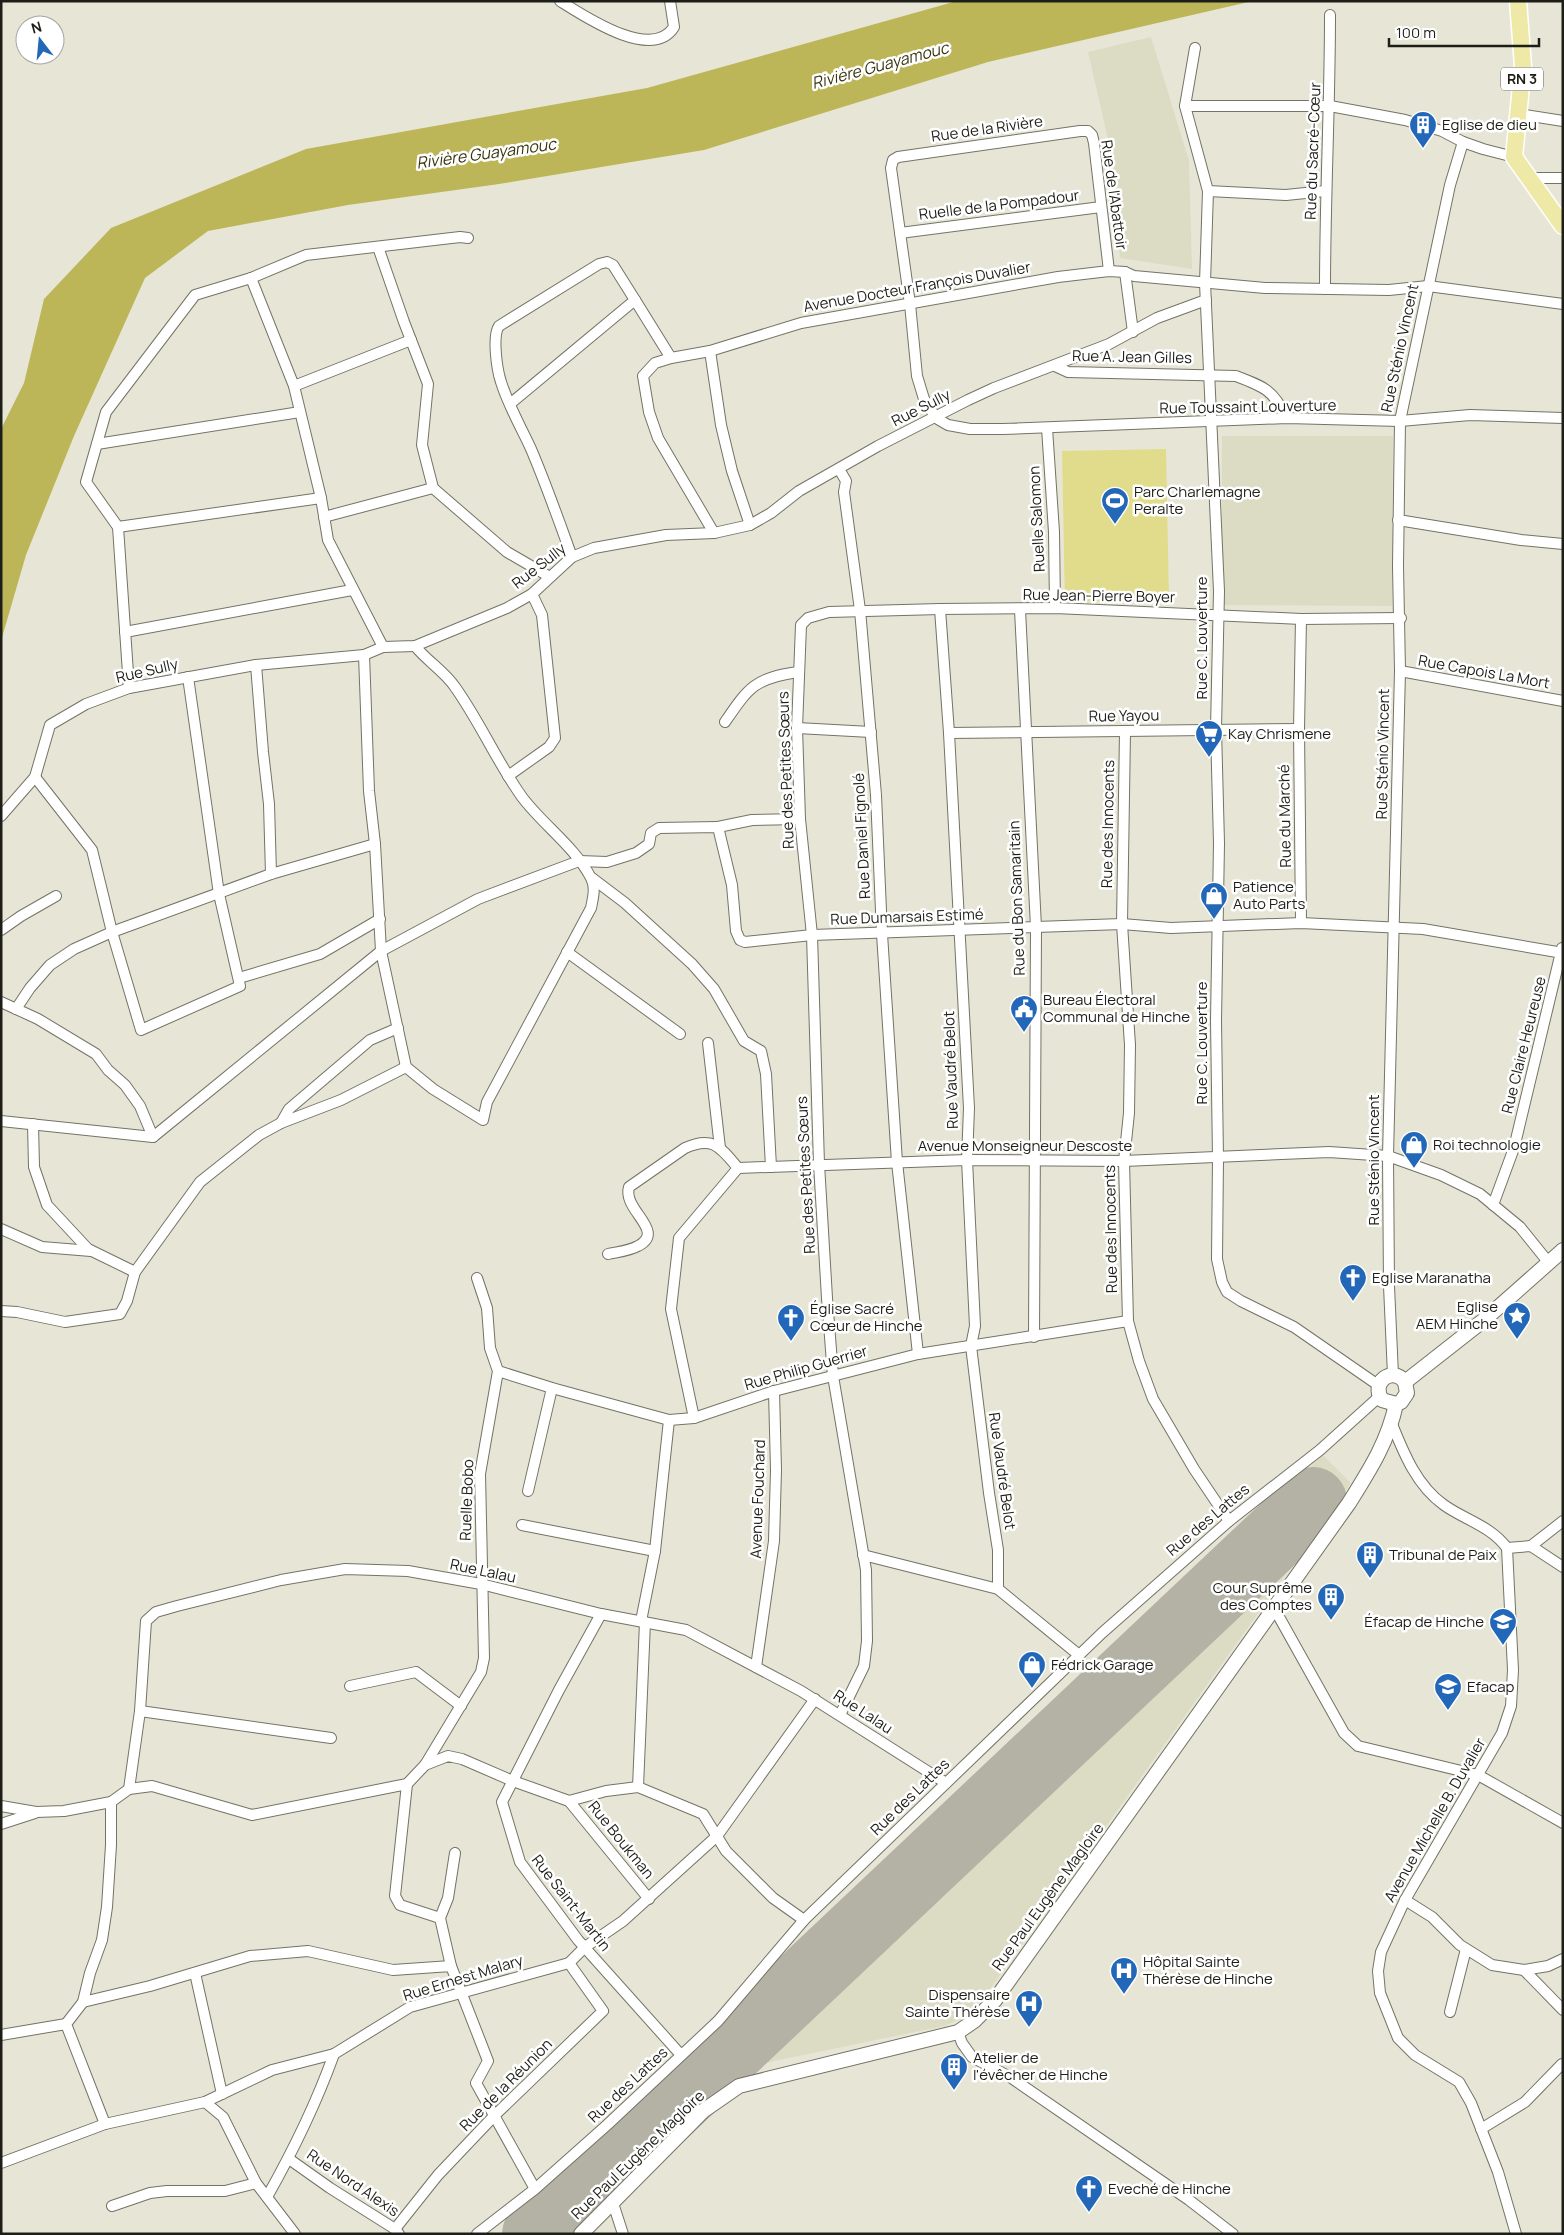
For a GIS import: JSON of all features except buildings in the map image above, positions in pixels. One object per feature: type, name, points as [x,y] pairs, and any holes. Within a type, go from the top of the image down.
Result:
[{"type":"main road","name":"RN 3","points":[[1514,157],[1523,66],[1518,1]]},
{"type":"main road","points":[[1514,157],[1563,226]]},
{"type":"main road","points":[[1399,1378],[1407,1393],[1405,1398],[1396,1404],[1386,1403],[1379,1391],[1383,1379],[1399,1378],[1484,1320],[1563,1250]]},
{"type":"main road","name":"Rue Paul Eugène Magloire","points":[[581,2234],[612,2200],[703,2111],[739,2086],[958,2032],[974,2021],[995,2000],[1349,1503],[1379,1454],[1392,1424],[1396,1404]]},
{"type":"street","points":[[560,1],[601,26],[634,39],[653,39],[670,32],[674,27],[670,1]]},
{"type":"street","name":"Rue du Sacré-Cœur","points":[[1325,289],[1325,191],[1330,106],[1330,15]]},
{"type":"street","name":"Rue C. Louverture","points":[[1195,48],[1185,106],[1208,191],[1205,282],[1218,615],[1216,729],[1219,926],[1216,1021],[1217,1259],[1222,1282],[1227,1292],[1240,1301],[1294,1328],[1379,1391]]},
{"type":"street","points":[[1185,106],[1330,106],[1405,120],[1442,131],[1463,142],[1514,157]]},
{"type":"street","points":[[1518,114],[1563,121]]},
{"type":"street","name":"Rue de la Rivière","points":[[900,233],[891,168],[893,160],[898,157],[1080,131]]},
{"type":"street","name":"Rue de l'Abattoir","points":[[1080,131],[1088,132],[1092,135],[1110,270]]},
{"type":"street","name":"Rue Sténio Vincent","points":[[1399,1378],[1389,1286],[1388,1156],[1401,618],[1398,520],[1400,421],[1450,185],[1463,142]]},
{"type":"street","points":[[1528,178],[1563,178]]},
{"type":"street","points":[[1208,191],[1286,195],[1325,191]]},
{"type":"street","name":"Ruelle de la Pompadour","points":[[900,233],[1102,207]]},
{"type":"street","points":[[900,233],[910,304],[917,376],[924,399],[936,418]]},
{"type":"street","points":[[129,688],[118,527],[86,482],[106,412],[195,294],[251,278],[306,255],[460,236],[468,238]]},
{"type":"street","points":[[378,247],[428,384],[422,445],[434,488],[506,552],[550,576]]},
{"type":"street","points":[[572,557],[545,482],[501,382],[494,337],[500,326],[599,264],[607,262],[614,265],[671,358]]},
{"type":"street","name":"Avenue Docteur François Duvalier","points":[[714,533],[658,438],[649,412],[643,376],[655,364],[671,358],[710,350],[801,323],[1058,277],[1110,270],[1125,272],[1134,276],[1265,288],[1389,290],[1428,286],[1563,304]]},
{"type":"street","points":[[1125,272],[1133,332]]},
{"type":"street","points":[[251,278],[294,386],[321,498],[328,540],[352,590],[383,647]]},
{"type":"street","points":[[510,404],[635,300]]},
{"type":"street","name":"Rue Sully","points":[[1,816],[35,777],[50,725],[86,704],[129,688],[256,665],[364,655],[383,647],[416,646],[507,608],[532,594],[572,557],[594,548],[666,535],[714,533],[750,525],[771,513],[799,491],[878,446],[994,388],[1055,366],[1133,332],[1157,318],[1206,300]]},
{"type":"street","points":[[294,386],[411,340]]},
{"type":"street","points":[[710,350],[732,471],[750,525]]},
{"type":"street","name":"Rue A. Jean Gilles","points":[[1055,366],[1068,372],[1236,376],[1260,385],[1277,398],[1287,418]]},
{"type":"street","points":[[97,444],[300,412]]},
{"type":"street","name":"Rue Toussaint Louverture","points":[[936,418],[948,425],[970,429],[1212,423],[1287,418],[1400,421],[1470,415],[1563,418]]},
{"type":"street","name":"Ruelle Salomon","points":[[1047,428],[1054,532],[1055,608]]},
{"type":"street","name":"Rue Daniel Fignolé","points":[[839,469],[846,481],[844,492],[860,610],[871,732],[897,1162],[918,1354]]},
{"type":"street","points":[[324,517],[434,488]]},
{"type":"street","points":[[118,527],[321,498]]},
{"type":"street","points":[[1398,520],[1521,540],[1563,544]]},
{"type":"street","points":[[125,632],[352,590]]},
{"type":"street","points":[[508,776],[549,747],[555,738],[542,615],[532,594]]},
{"type":"street","name":"Rue Jean-Pierre Boyer","points":[[801,625],[815,615],[860,610],[940,609],[1020,610],[1055,608],[1301,619],[1401,618]]},
{"type":"street","name":"Rue Vaudré Belot","points":[[940,609],[949,733],[969,1108],[967,1160],[975,1326],[971,1346],[988,1493],[998,1550],[998,1589]]},
{"type":"street","name":"Rue du Bon Samaritain","points":[[1020,610],[1036,927],[1034,1337]]},
{"type":"street","name":"Rue du Marché","points":[[1301,619],[1299,729],[1301,924]]},
{"type":"street","name":"Rue des Petites Sœurs","points":[[801,625],[797,728],[800,819],[812,935],[819,1164],[833,1376],[866,1579],[867,1641],[864,1666],[840,1715]]},
{"type":"street","points":[[416,646],[454,685],[523,798],[579,860],[592,878],[624,903],[692,964],[714,989],[744,1040],[761,1051],[766,1074],[771,1167]]},
{"type":"street","points":[[364,655],[369,791],[375,844],[381,951],[406,1067],[433,1090],[483,1120],[487,1102],[591,908],[594,886],[592,878]]},
{"type":"street","points":[[256,665],[269,804],[271,874]]},
{"type":"street","name":"Rue Capois La Mort","points":[[1400,671],[1563,701]]},
{"type":"street","points":[[725,722],[750,688],[766,678],[798,672]]},
{"type":"street","points":[[35,777],[92,850],[112,932],[141,1030],[240,986],[218,894],[188,677]]},
{"type":"street","points":[[797,728],[871,732]]},
{"type":"street","name":"Rue Yayou","points":[[949,733],[1299,729]]},
{"type":"street","name":"Rue des Innocents","points":[[1125,732],[1122,924],[1130,1045],[1129,1113],[1124,1161],[1128,1321],[1139,1361],[1153,1399],[1194,1470],[1229,1521]]},
{"type":"street","points":[[1,1120],[153,1137],[381,951],[478,899],[579,860],[608,862],[636,853],[649,844],[651,833],[659,828],[718,827],[752,820],[800,819]]},
{"type":"street","name":"Rue Dumarsais Estimé","points":[[718,827],[732,886],[736,931],[740,940],[745,942],[812,935],[1122,924],[1171,928],[1301,924],[1394,928],[1463,935],[1562,951]]},
{"type":"street","points":[[16,1009],[30,988],[50,965],[74,949],[112,932],[271,874],[375,844]]},
{"type":"street","points":[[1,930],[56,896]]},
{"type":"street","points":[[239,978],[320,954],[380,919]]},
{"type":"street","name":"Rue Claire Heureuse","points":[[1493,1205],[1514,1148],[1562,951]]},
{"type":"street","points":[[567,952],[680,1034]]},
{"type":"street","points":[[1,1002],[38,1019],[96,1054],[108,1070],[125,1085],[140,1106],[153,1137]]},
{"type":"street","points":[[281,1123],[290,1109],[370,1040],[398,1028]]},
{"type":"street","points":[[708,1043],[720,1148]]},
{"type":"street","points":[[1,1311],[17,1312],[65,1322],[120,1314],[127,1300],[135,1272],[200,1182],[259,1135],[281,1123],[341,1100],[406,1067]]},
{"type":"street","points":[[33,1124],[34,1167],[47,1205],[92,1251],[135,1272]]},
{"type":"street","points":[[608,1254],[637,1247],[645,1241],[648,1234],[647,1226],[629,1203],[627,1193],[629,1187],[695,1144],[708,1142],[720,1148],[738,1168],[679,1238],[671,1309],[694,1418]]},
{"type":"street","name":"Avenue Monseigneur Descoste","points":[[738,1168],[967,1160],[1124,1161],[1329,1152],[1388,1156],[1462,1184],[1480,1194],[1520,1227],[1549,1263]]},
{"type":"street","points":[[1,1229],[42,1247],[92,1251]]},
{"type":"street","points":[[477,1278],[487,1308],[490,1348],[498,1371]]},
{"type":"street","name":"Rue Philip Guerrier","points":[[498,1371],[669,1420],[694,1418],[774,1391],[918,1354],[1128,1321]]},
{"type":"street","name":"Ruelle Bobo","points":[[407,1784],[424,1765],[481,1672],[484,1658],[484,1628],[481,1584],[480,1474],[498,1371]]},
{"type":"street","points":[[528,1491],[552,1388]]},
{"type":"street","name":"Avenue Fouchard","points":[[756,1667],[774,1541],[776,1470],[774,1391]]},
{"type":"street","name":"Rue des Lattes","points":[[478,2234],[534,2189],[607,2125],[718,2021],[804,1920],[1079,1655],[1229,1521],[1320,1450],[1379,1391]]},
{"type":"street","points":[[638,1787],[643,1621],[655,1551],[669,1420]]},
{"type":"street","points":[[1392,1424],[1404,1454],[1424,1489],[1444,1505],[1500,1538],[1507,1548],[1531,1546],[1563,1521]]},
{"type":"street","points":[[522,1524],[655,1551]]},
{"type":"street","points":[[1531,1546],[1563,1567]]},
{"type":"street","name":"Avenue Michelle B. Duvalier","points":[[1507,1548],[1513,1670],[1511,1706],[1502,1733],[1405,1900],[1381,1952],[1378,1971],[1380,1993],[1398,2038],[1415,2055],[1459,2082],[1471,2104],[1498,2172],[1516,2234]]},
{"type":"street","points":[[863,1555],[998,1589],[1079,1655]]},
{"type":"street","name":"Rue Lalau","points":[[128,1789],[140,1711],[146,1621],[156,1612],[281,1580],[345,1569],[408,1570],[481,1584],[601,1614],[686,1630],[815,1700],[946,1783]]},
{"type":"street","points":[[1274,1608],[1344,1733],[1358,1746],[1478,1775],[1563,1823]]},
{"type":"street","name":"Rue Saint-Martin","points":[[601,1614],[559,1690],[502,1802],[520,1862],[585,1947],[681,2056]]},
{"type":"street","points":[[350,1686],[416,1672],[461,1706]]},
{"type":"street","name":"Rue Ernest Malary","points":[[1,2162],[105,2124],[205,2102],[272,2070],[334,2054],[410,2006],[569,1963],[585,1947],[623,1921],[649,1899],[717,1836],[815,1700]]},
{"type":"street","points":[[140,1711],[331,1738]]},
{"type":"street","points":[[424,1765],[448,1756],[462,1759],[569,1801],[606,1790],[638,1787],[703,1814],[726,1850],[773,1898],[804,1920]]},
{"type":"street","points":[[1,1806],[36,1812],[64,1811],[111,1802],[128,1789],[152,1786],[252,1814],[407,1784],[395,1896],[396,1902],[440,1918]]},
{"type":"street","name":"Rue Boukman","points":[[569,1801],[649,1899]]},
{"type":"street","points":[[1,2035],[66,2024],[83,2002],[90,1973],[102,1940],[107,1908],[111,1845],[111,1802]]},
{"type":"street","points":[[1,1824],[36,1812]]},
{"type":"street","points":[[455,1853],[448,1898],[440,1918],[451,1966],[488,2061],[476,2083],[534,2189]]},
{"type":"street","points":[[1405,1900],[1432,1917],[1466,1949],[1492,1965],[1524,1970],[1548,1966],[1563,1959]]},
{"type":"street","points":[[1450,2012],[1466,1949]]},
{"type":"street","points":[[83,2002],[150,1986],[250,1956],[308,1951],[393,1970],[451,1966]]},
{"type":"street","name":"Rue de la Réunion","points":[[397,2232],[438,2175],[494,2116],[603,2011],[569,1963]]},
{"type":"street","points":[[1524,1970],[1563,2010]]},
{"type":"street","points":[[195,1973],[222,2094]]},
{"type":"street","points":[[66,2024],[105,2124]]},
{"type":"street","points":[[958,2032],[962,2043],[972,2057],[1010,2077],[1188,2200],[1233,2234]]},
{"type":"street","points":[[267,2196],[289,2159],[321,2090],[334,2054]]},
{"type":"street","points":[[1481,2129],[1525,2102],[1562,2064]]},
{"type":"street","points":[[205,2102],[227,2122],[256,2183],[295,2234]]},
{"type":"street","name":"Rue Nord Alexis","points":[[289,2159],[397,2232]]},
{"type":"street","points":[[112,2206],[150,2193],[167,2191],[225,2191],[256,2183]]},
{"type":"street","points":[[612,2200],[623,2234]]},
{"type":"shaded area","points":[[1151,37],[1189,161],[1192,269],[1120,258],[1112,156],[1088,52]]},
{"type":"shaded area","points":[[1222,436],[1393,436],[1392,606],[1222,605]]},
{"type":"shaded area","name":"Parc Charlemagne Peralte","points":[[1166,449],[1169,600],[1065,602],[1062,451]]},
{"type":"shaded area","points":[[1323,1455],[1351,1483],[985,1996],[960,2019],[944,2026],[774,2061],[733,2073],[704,2095],[566,2234],[503,2234]]},
{"type":"water","name":"Rivière Guayamouc","points":[[957,1],[1253,1],[988,62],[704,150],[499,184],[348,205],[208,231],[145,278],[74,436],[26,555],[1,641],[1,429],[24,383],[44,299],[111,228],[306,149],[647,88]]},
{"type":"runway","points":[[536,2234],[1313,1501]]},
{"type":"place","name":"Eglise de dieu","points":[[1423,149]]},
{"type":"place","name":"Parc Charlemagne Peralte","points":[[1115,525]]},
{"type":"place","name":"Kay Chrismene","points":[[1209,758]]},
{"type":"place","name":"Patience Auto Parts","points":[[1214,920]]},
{"type":"place","name":"Bureau Électoral Communal de Hinche","points":[[1024,1033]]},
{"type":"place","name":"Roi technologie","points":[[1414,1169]]},
{"type":"place","name":"Eglise Maranatha","points":[[1353,1302]]},
{"type":"place","name":"Eglise AEM Hinche","points":[[1517,1340]]},
{"type":"place","name":"Église Sacré Cœur de Hinche","points":[[791,1342]]},
{"type":"place","name":"Tribunal de Paix","points":[[1370,1579]]},
{"type":"place","name":"Cour Suprême des Comptes","points":[[1331,1621]]},
{"type":"place","name":"Éfacap de Hinche","points":[[1503,1646]]},
{"type":"place","name":"Fédrick Garage","points":[[1032,1689]]},
{"type":"place","name":"Efacap","points":[[1448,1711]]},
{"type":"place","name":"Hôpital Sainte Thérèse de Hinche","points":[[1124,1995]]},
{"type":"place","name":"Dispensaire Sainte Thérèse","points":[[1029,2028]]},
{"type":"place","name":"Atelier de l'évêcher de Hinche","points":[[954,2091]]},
{"type":"place","name":"Eveché de Hinche","points":[[1089,2213]]}]
